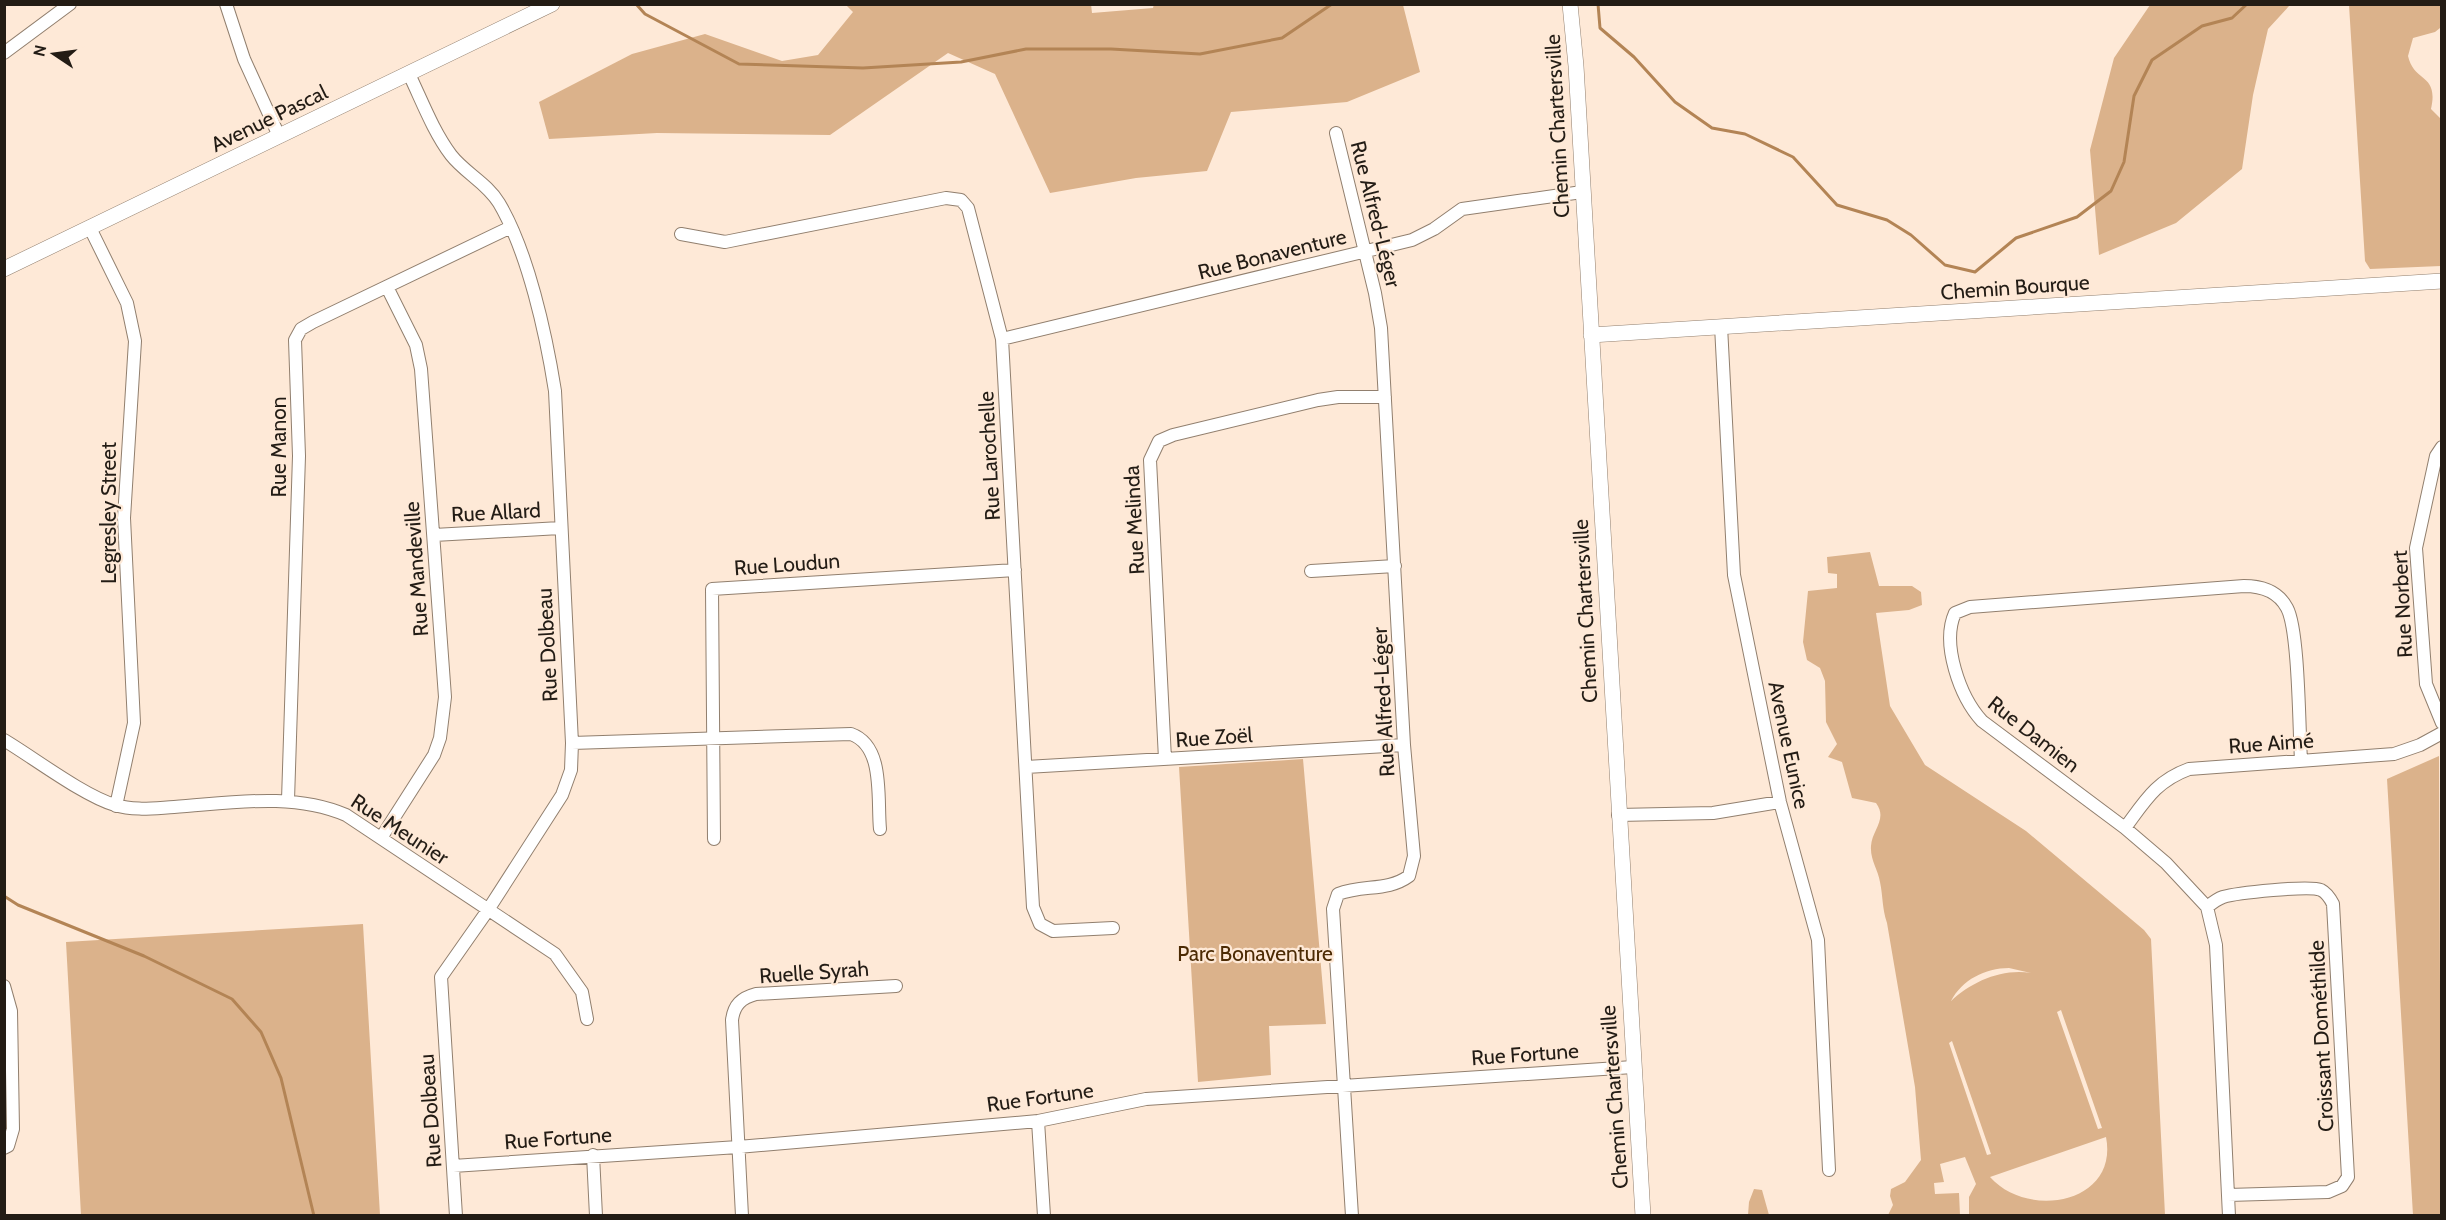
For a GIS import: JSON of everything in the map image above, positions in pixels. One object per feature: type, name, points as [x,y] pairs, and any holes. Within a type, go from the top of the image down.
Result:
[{"type":"street","points":[[4,53],[70,4]]},
{"type":"street","points":[[226,4],[244,59],[279,136]]},
{"type":"street","name":"Avenue Pascal","points":[[4,269],[552,4]]},
{"type":"street","name":"Chemin Chartersville","points":[[1570,4],[1576,66],[1643,1215]]},
{"type":"street","name":"Rue Dolbeau","points":[[410,74],[438,134],[452,156],[484,184],[499,202],[511,227],[522,255],[552,370],[555,391],[572,743],[571,770],[561,795],[488,910],[441,977],[456,1215]]},
{"type":"street","name":"Rue Alfred-Léger","points":[[1336,133],[1379,312],[1404,745],[1413,856],[1409,876],[1395,885],[1354,888],[1338,894],[1333,909],[1352,1215]]},
{"type":"street","name":"Rue Bonaventure","points":[[1002,339],[1412,240],[1434,229],[1462,209],[1582,192]]},
{"type":"street","name":"Rue Larochelle","points":[[681,234],[725,242],[946,198],[961,200],[970,213],[1002,339],[1033,907],[1040,924],[1053,931],[1113,928]]},
{"type":"street","name":"Rue Manon","points":[[288,800],[299,456],[295,340],[301,329],[313,322],[511,227]]},
{"type":"street","name":"Legresley Street","points":[[90,228],[127,303],[135,341],[124,518],[134,723],[116,806]]},
{"type":"street","name":"Chemin Bourque","points":[[1591,335],[2442,281]]},
{"type":"street","name":"Rue Mandeville","points":[[381,838],[434,755],[440,738],[445,697],[421,369],[416,345],[387,287]]},
{"type":"street","name":"Avenue Eunice","points":[[1721,326],[1734,575],[1780,802],[1818,940],[1829,1170]]},
{"type":"street","name":"Rue Melinda","points":[[1165,759],[1150,460],[1154,447],[1173,435],[1318,400],[1338,397],[1385,397]]},
{"type":"street","name":"Rue Norbert","points":[[2442,447],[2436,456],[2416,548],[2426,684],[2442,723]]},
{"type":"street","name":"Rue Allard","points":[[434,535],[560,528]]},
{"type":"street","points":[[1311,571],[1395,566]]},
{"type":"street","name":"Rue Loudun","points":[[714,738],[712,589],[1015,570]]},
{"type":"street","name":"Rue Damien","points":[[2229,1215],[2216,945],[2207,907],[2166,863],[2125,828],[1982,721],[1969,707],[1961,692],[1952,652],[1950,631],[1955,613],[1970,607],[2244,586],[2268,590],[2279,597],[2291,618],[2301,760]]},
{"type":"street","name":"Rue Aimé","points":[[2125,828],[2154,788],[2170,776],[2189,769],[2394,754],[2420,746],[2442,733]]},
{"type":"street","points":[[572,743],[843,734],[859,737],[866,742],[874,757],[880,829]]},
{"type":"street","points":[[714,738],[714,840]]},
{"type":"street","name":"Rue Meunier","points":[[4,740],[116,806],[141,809],[288,800],[323,806],[346,815],[555,954],[582,992],[587,1019]]},
{"type":"street","name":"Rue Zoël","points":[[1026,767],[1404,745]]},
{"type":"street","points":[[1618,815],[1713,813],[1780,802]]},
{"type":"street","name":"Croissant Dométhilde","points":[[2207,907],[2221,897],[2236,894],[2306,888],[2319,889],[2328,896],[2333,904],[2348,1177],[2342,1186],[2328,1192],[2228,1195]]},
{"type":"street","points":[[4,986],[11,1011],[13,1129],[8,1146],[4,1148]]},
{"type":"street","name":"Ruelle Syrah","points":[[741,1215],[732,1020],[739,1002],[756,994],[896,986]]},
{"type":"street","name":"Rue Fortune","points":[[453,1166],[738,1147],[1038,1121],[1146,1099],[1633,1067]]},
{"type":"street","points":[[1038,1121],[1044,1215]]},
{"type":"street","points":[[593,1155],[596,1215]]},
{"type":"green space","points":[[1091,4],[1092,13],[1153,8],[1154,4],[1403,5],[1420,72],[1347,102],[1231,112],[1207,171],[1136,178],[1050,193],[995,74],[948,53],[830,135],[657,133],[549,139],[539,102],[632,54],[705,34],[782,61],[818,55],[853,12],[846,5]]},
{"type":"green space","points":[[2150,5],[2290,5],[2268,29],[2253,95],[2242,169],[2176,223],[2099,255],[2090,150],[2114,58]]},
{"type":"green space","points":[[2349,5],[2441,5],[2440,28],[2435,32],[2413,38],[2408,56],[2415,71],[2432,89],[2431,109],[2441,119],[2441,266],[2370,269],[2365,261]]},
{"type":"green space","points":[[1870,552],[1879,586],[1912,586],[1921,592],[1922,605],[1909,610],[1876,613],[1890,706],[1925,765],[2026,831],[2144,930],[2151,939],[2165,1215],[1969,1215],[1969,1197],[1976,1184],[1965,1157],[1940,1164],[1944,1182],[1934,1183],[1935,1194],[1959,1193],[1960,1215],[1888,1215],[1893,1205],[1890,1196],[1891,1189],[1905,1182],[1921,1160],[1915,1087],[1880,882],[1871,851],[1872,840],[1880,819],[1879,809],[1876,803],[1852,798],[1842,762],[1828,757],[1837,744],[1826,722],[1825,681],[1820,668],[1807,660],[1803,642],[1808,591],[1837,588],[1837,574],[1828,573],[1827,557]],"holes":[[[2009,968],[2031,973],[2009,973],[1988,978],[1977,982],[1951,1001],[1968,981],[1983,973]],[[2061,1010],[2102,1128],[2098,1129],[2057,1012]],[[1952,1041],[1991,1154],[1987,1155],[1949,1043]],[[2106,1137],[2106,1159],[2099,1177],[2085,1190],[2067,1198],[2047,1201],[2026,1198],[2006,1190],[1990,1177]]]},
{"type":"green space","points":[[2439,756],[2441,1215],[2413,1215],[2387,779]]},
{"type":"green space","name":"Parc Bonaventure","points":[[1303,759],[1326,1024],[1269,1026],[1271,1075],[1198,1082],[1179,767]]},
{"type":"green space","points":[[363,924],[380,1215],[81,1215],[66,942]]},
{"type":"green space","points":[[1754,1189],[1762,1190],[1769,1215],[1748,1215],[1749,1202]]},
{"type":"waterway","points":[[636,4],[645,14],[739,64],[863,68],[961,62],[1026,49],[1111,49],[1200,54],[1282,38],[1332,4]]},
{"type":"waterway","points":[[1598,4],[1600,28],[1634,57],[1675,102],[1712,128],[1745,134],[1793,157],[1837,205],[1887,220],[1911,235],[1945,265],[1975,272],[2016,238],[2077,217],[2111,191],[2124,162],[2134,96],[2152,60],[2202,26],[2232,18],[2247,4]]},
{"type":"waterway","points":[[4,896],[18,905],[144,956],[232,999],[261,1032],[281,1078],[314,1216]]}]
